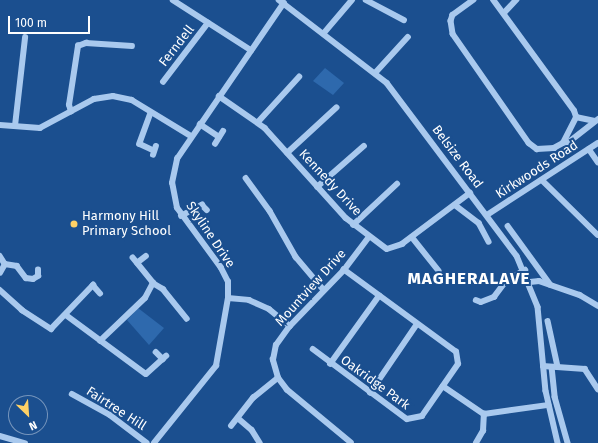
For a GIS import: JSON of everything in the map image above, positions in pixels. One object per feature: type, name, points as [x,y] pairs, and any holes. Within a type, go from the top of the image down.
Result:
[{"type":"street","points":[[173,0],[251,50]]},
{"type":"street","points":[[324,33],[352,0]]},
{"type":"street","points":[[366,0],[404,20]]},
{"type":"street","points":[[474,0],[453,15],[451,21],[453,34],[529,143],[537,149],[554,148],[563,143],[569,142],[596,120]]},
{"type":"street","points":[[493,0],[504,13],[576,117],[596,120]]},
{"type":"street","points":[[504,13],[516,0]]},
{"type":"street","name":"Belsize Road","points":[[281,2],[376,72],[487,215],[525,270],[530,282],[540,321],[543,366],[548,405],[558,443]]},
{"type":"street","name":"Skyline Drive","points":[[154,443],[216,366],[228,298],[228,282],[221,268],[181,216],[174,196],[173,174],[177,159],[191,136],[251,50],[281,2]]},
{"type":"street","name":"Ferndell","points":[[162,83],[208,23]]},
{"type":"street","points":[[376,72],[408,37]]},
{"type":"street","points":[[15,126],[24,38]]},
{"type":"street","points":[[71,112],[69,105],[78,46],[86,42],[132,46]]},
{"type":"street","points":[[258,122],[299,77]]},
{"type":"street","points":[[0,125],[40,128],[94,99],[113,96],[132,100],[151,113],[191,136]]},
{"type":"street","name":"Kennedy Drive","points":[[219,96],[258,122],[353,224],[382,246],[392,249],[412,237],[470,193]]},
{"type":"street","points":[[287,153],[336,108]]},
{"type":"street","points":[[151,113],[140,144],[154,150]]},
{"type":"street","points":[[563,143],[576,117]]},
{"type":"street","points":[[200,124],[219,137]]},
{"type":"street","points":[[215,144],[223,131]]},
{"type":"street","name":"Kirkwoods Road","points":[[487,215],[598,142]]},
{"type":"street","points":[[317,187],[364,146]]},
{"type":"street","points":[[589,149],[598,162]]},
{"type":"street","points":[[246,178],[270,211],[296,257],[324,290]]},
{"type":"street","points":[[542,180],[598,235]]},
{"type":"street","points":[[353,224],[397,184]]},
{"type":"street","points":[[181,216],[202,205],[207,210]]},
{"type":"street","points":[[455,205],[479,223],[489,242]]},
{"type":"street","points":[[508,226],[551,284]]},
{"type":"street","name":"Mountview Drive","points":[[278,378],[274,352],[290,326],[344,270],[369,237]]},
{"type":"street","points":[[412,237],[439,271]]},
{"type":"street","points":[[0,256],[5,264],[20,267],[29,279],[38,276],[38,270]]},
{"type":"street","points":[[146,256],[135,261],[153,283],[163,289],[187,318]]},
{"type":"street","points":[[0,273],[5,264]]},
{"type":"street","points":[[344,270],[456,352],[459,357],[458,364],[443,386],[484,414],[548,405]]},
{"type":"street","points":[[476,300],[481,302],[494,297],[506,281],[525,270]]},
{"type":"street","points":[[530,282],[551,284],[580,294],[598,306]]},
{"type":"street","points":[[100,341],[145,298],[153,283]]},
{"type":"street","points":[[0,290],[22,310],[51,328],[66,315],[93,285],[100,292]]},
{"type":"street","points":[[330,364],[379,296]]},
{"type":"street","points":[[228,298],[249,300],[269,309],[290,326]]},
{"type":"street","points":[[66,315],[146,374],[165,357],[156,352]]},
{"type":"street","points":[[548,321],[555,367],[555,397],[568,443]]},
{"type":"street","points":[[370,393],[417,324]]},
{"type":"street","name":"Oakridge Park","points":[[313,349],[330,364],[407,419],[414,420],[422,416],[443,386]]},
{"type":"street","points":[[543,366],[585,369],[598,389]]},
{"type":"street","points":[[231,426],[254,398],[278,378],[287,390],[351,443]]},
{"type":"street","name":"Fairtree Hill","points":[[72,394],[110,415],[148,443]]},
{"type":"street","points":[[476,443],[483,431],[484,414]]},
{"type":"street","points":[[238,418],[252,430],[260,443]]},
{"type":"street","points":[[0,436],[25,443]]},
{"type":"shaded area","points":[[325,68],[344,83],[333,95],[313,81]]},
{"type":"shaded area","points":[[138,308],[164,328],[149,345],[127,320]]},
{"type":"place","name":"Harmony Hill Primary School","points":[[74,224]]},
{"type":"district","name":"MAGHERALAVE","points":[[469,279]]}]
